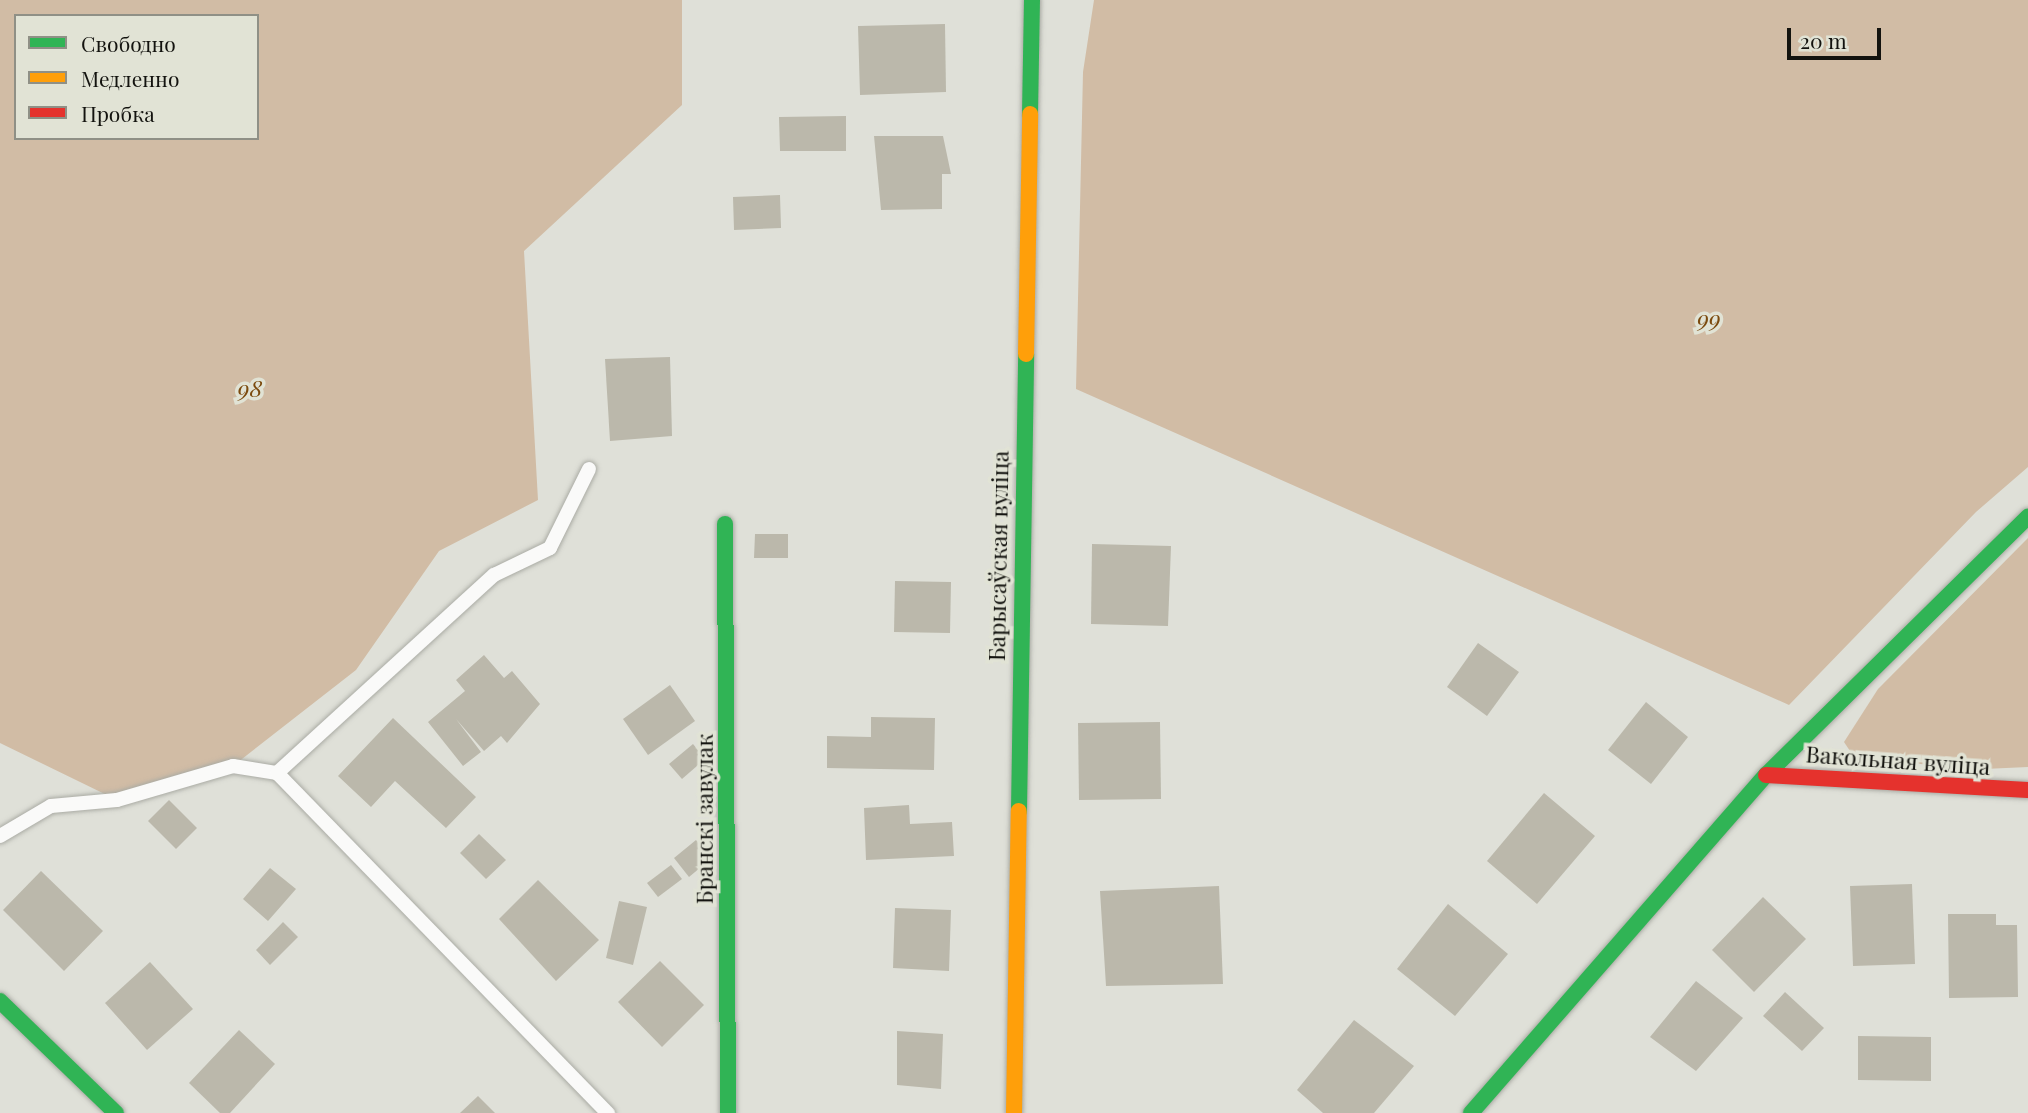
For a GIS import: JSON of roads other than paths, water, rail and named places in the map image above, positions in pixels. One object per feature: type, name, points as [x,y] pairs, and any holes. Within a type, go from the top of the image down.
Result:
[{"type":"street","name":"Барысаўская вуліца","points":[[1014,1113],[1032,0]]},
{"type":"street","points":[[1471,1113],[1766,775],[2028,517]]},
{"type":"street","name":"Бранскі завулак","points":[[725,524],[728,1113]]},
{"type":"street","name":"Вакольная вуліца","points":[[1766,775],[2028,790]]},
{"type":"street","points":[[0,1001],[116,1113]]},
{"type":"lane","points":[[278,773],[494,575],[550,548],[589,469]]},
{"type":"lane","points":[[0,836],[51,806],[117,800],[233,766],[278,773],[608,1113]]},
{"type":"park label","name":"99","points":[[1709,318]]},
{"type":"park label","name":"98","points":[[250,388]]}]
